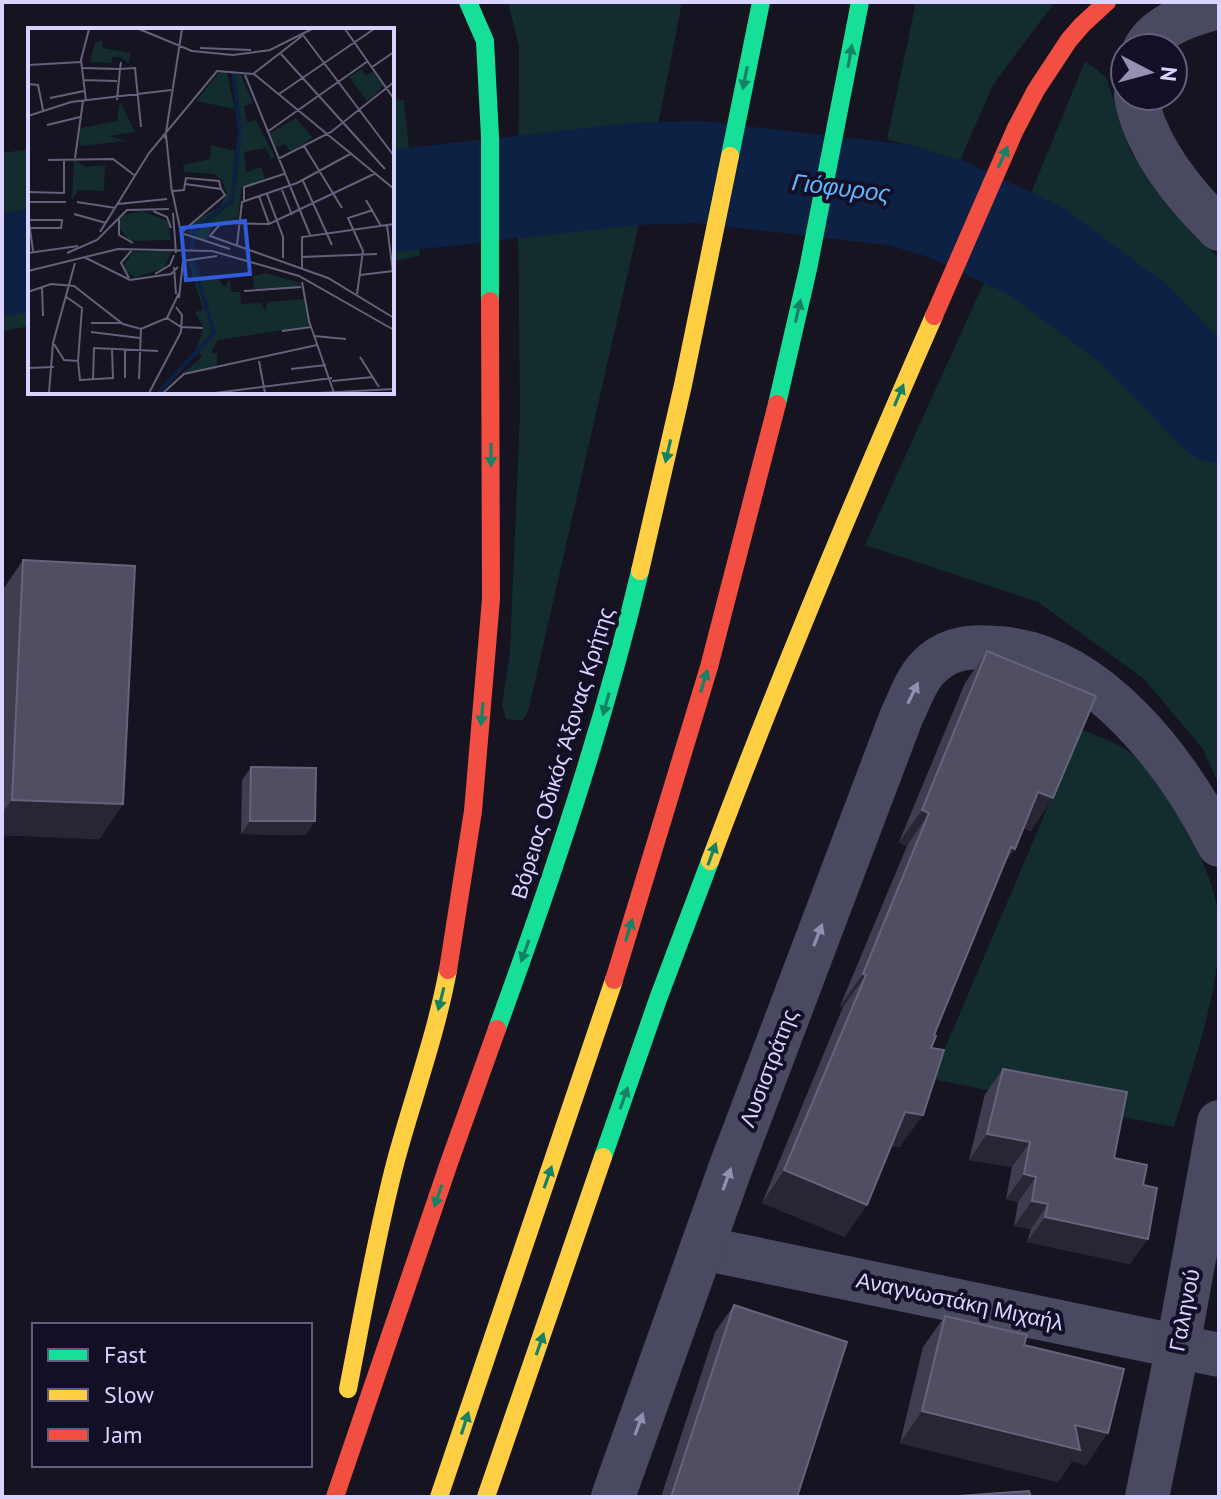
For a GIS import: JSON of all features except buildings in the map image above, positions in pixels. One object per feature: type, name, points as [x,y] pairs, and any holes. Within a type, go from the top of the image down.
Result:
[{"type":"highway","points":[[327,1497],[382,1216],[447,975],[473,811],[491,599],[490,137],[485,41],[468,2]]},
{"type":"highway","name":"Βόρειος Οδικός Άξονας Κρήτης","points":[[335,1497],[587,769],[620,653],[685,375],[761,2]]},
{"type":"highway","points":[[439,1497],[616,973],[709,667],[781,387],[811,255],[860,2]]},
{"type":"highway","points":[[486,1497],[658,999],[752,748],[868,466],[1015,130],[1063,49],[1079,27],[1107,2]]},
{"type":"street","points":[[1161,32],[1175,22],[1219,7]]},
{"type":"street","points":[[1140,112],[1156,151],[1219,229]]},
{"type":"street","name":"Λυσιστράτης","points":[[613,1497],[730,1169],[902,715],[932,663],[947,653],[964,648],[1005,648],[1051,661],[1085,680],[1154,743],[1186,788],[1219,845]]},
{"type":"street","name":"Γαληνού","points":[[1147,1497],[1198,1351],[1219,1122]]},
{"type":"street","name":"Αναγνωστάκη Μιχαήλ","points":[[702,1248],[1198,1351]]},
{"type":"green space","points":[[508,2],[682,2],[637,233],[528,712],[522,721],[506,719],[502,705],[510,652],[520,414],[519,46]]},
{"type":"green space","points":[[916,2],[1055,2],[994,83],[960,160],[887,139]]},
{"type":"green space","points":[[1085,61],[1106,77],[1109,112],[1118,112],[1131,153],[1219,258],[1219,368],[1116,264],[1029,198]]},
{"type":"green space","points":[[404,100],[420,256],[394,261],[394,101]]},
{"type":"green space","points":[[28,149],[28,326],[2,331],[2,153]]},
{"type":"green space","points":[[991,267],[1095,333],[1219,458],[1219,785],[1203,749],[1144,679],[1038,602],[865,545]]},
{"type":"green space","points":[[1081,729],[1121,747],[1154,775],[1191,837],[1215,899],[1219,924],[1211,1000],[1174,1127],[932,1079]]},
{"type":"waterway","name":"Γιόφυρος","points":[[394,201],[634,174],[699,172],[899,195],[946,209],[1036,251],[1134,324],[1219,412]]},
{"type":"waterway","name":"Γιόφυρος","points":[[2,265],[28,260]]},
{"type":"traffic: fast","points":[[468,2],[485,41],[490,137],[490,301]]},
{"type":"traffic: fast","points":[[730,156],[761,2]]},
{"type":"traffic: fast","points":[[777,404],[808,269],[860,2]]},
{"type":"traffic: fast","points":[[497,1029],[575,802],[610,687],[640,571]]},
{"type":"traffic: fast","points":[[603,1157],[710,861]]},
{"type":"traffic: slow","points":[[640,571],[683,385],[730,156]]},
{"type":"traffic: slow","points":[[710,861],[818,587],[934,316]]},
{"type":"traffic: slow","points":[[348,1389],[389,1189],[448,970]]},
{"type":"traffic: slow","points":[[439,1497],[614,980]]},
{"type":"traffic: slow","points":[[486,1497],[603,1157]]},
{"type":"traffic: jam","points":[[934,316],[1015,130],[1036,90],[1069,40],[1107,2]]},
{"type":"traffic: jam","points":[[448,970],[473,811],[491,599],[490,301]]},
{"type":"traffic: jam","points":[[614,980],[709,667],[777,404]]},
{"type":"traffic: jam","points":[[335,1497],[497,1029]]}]
